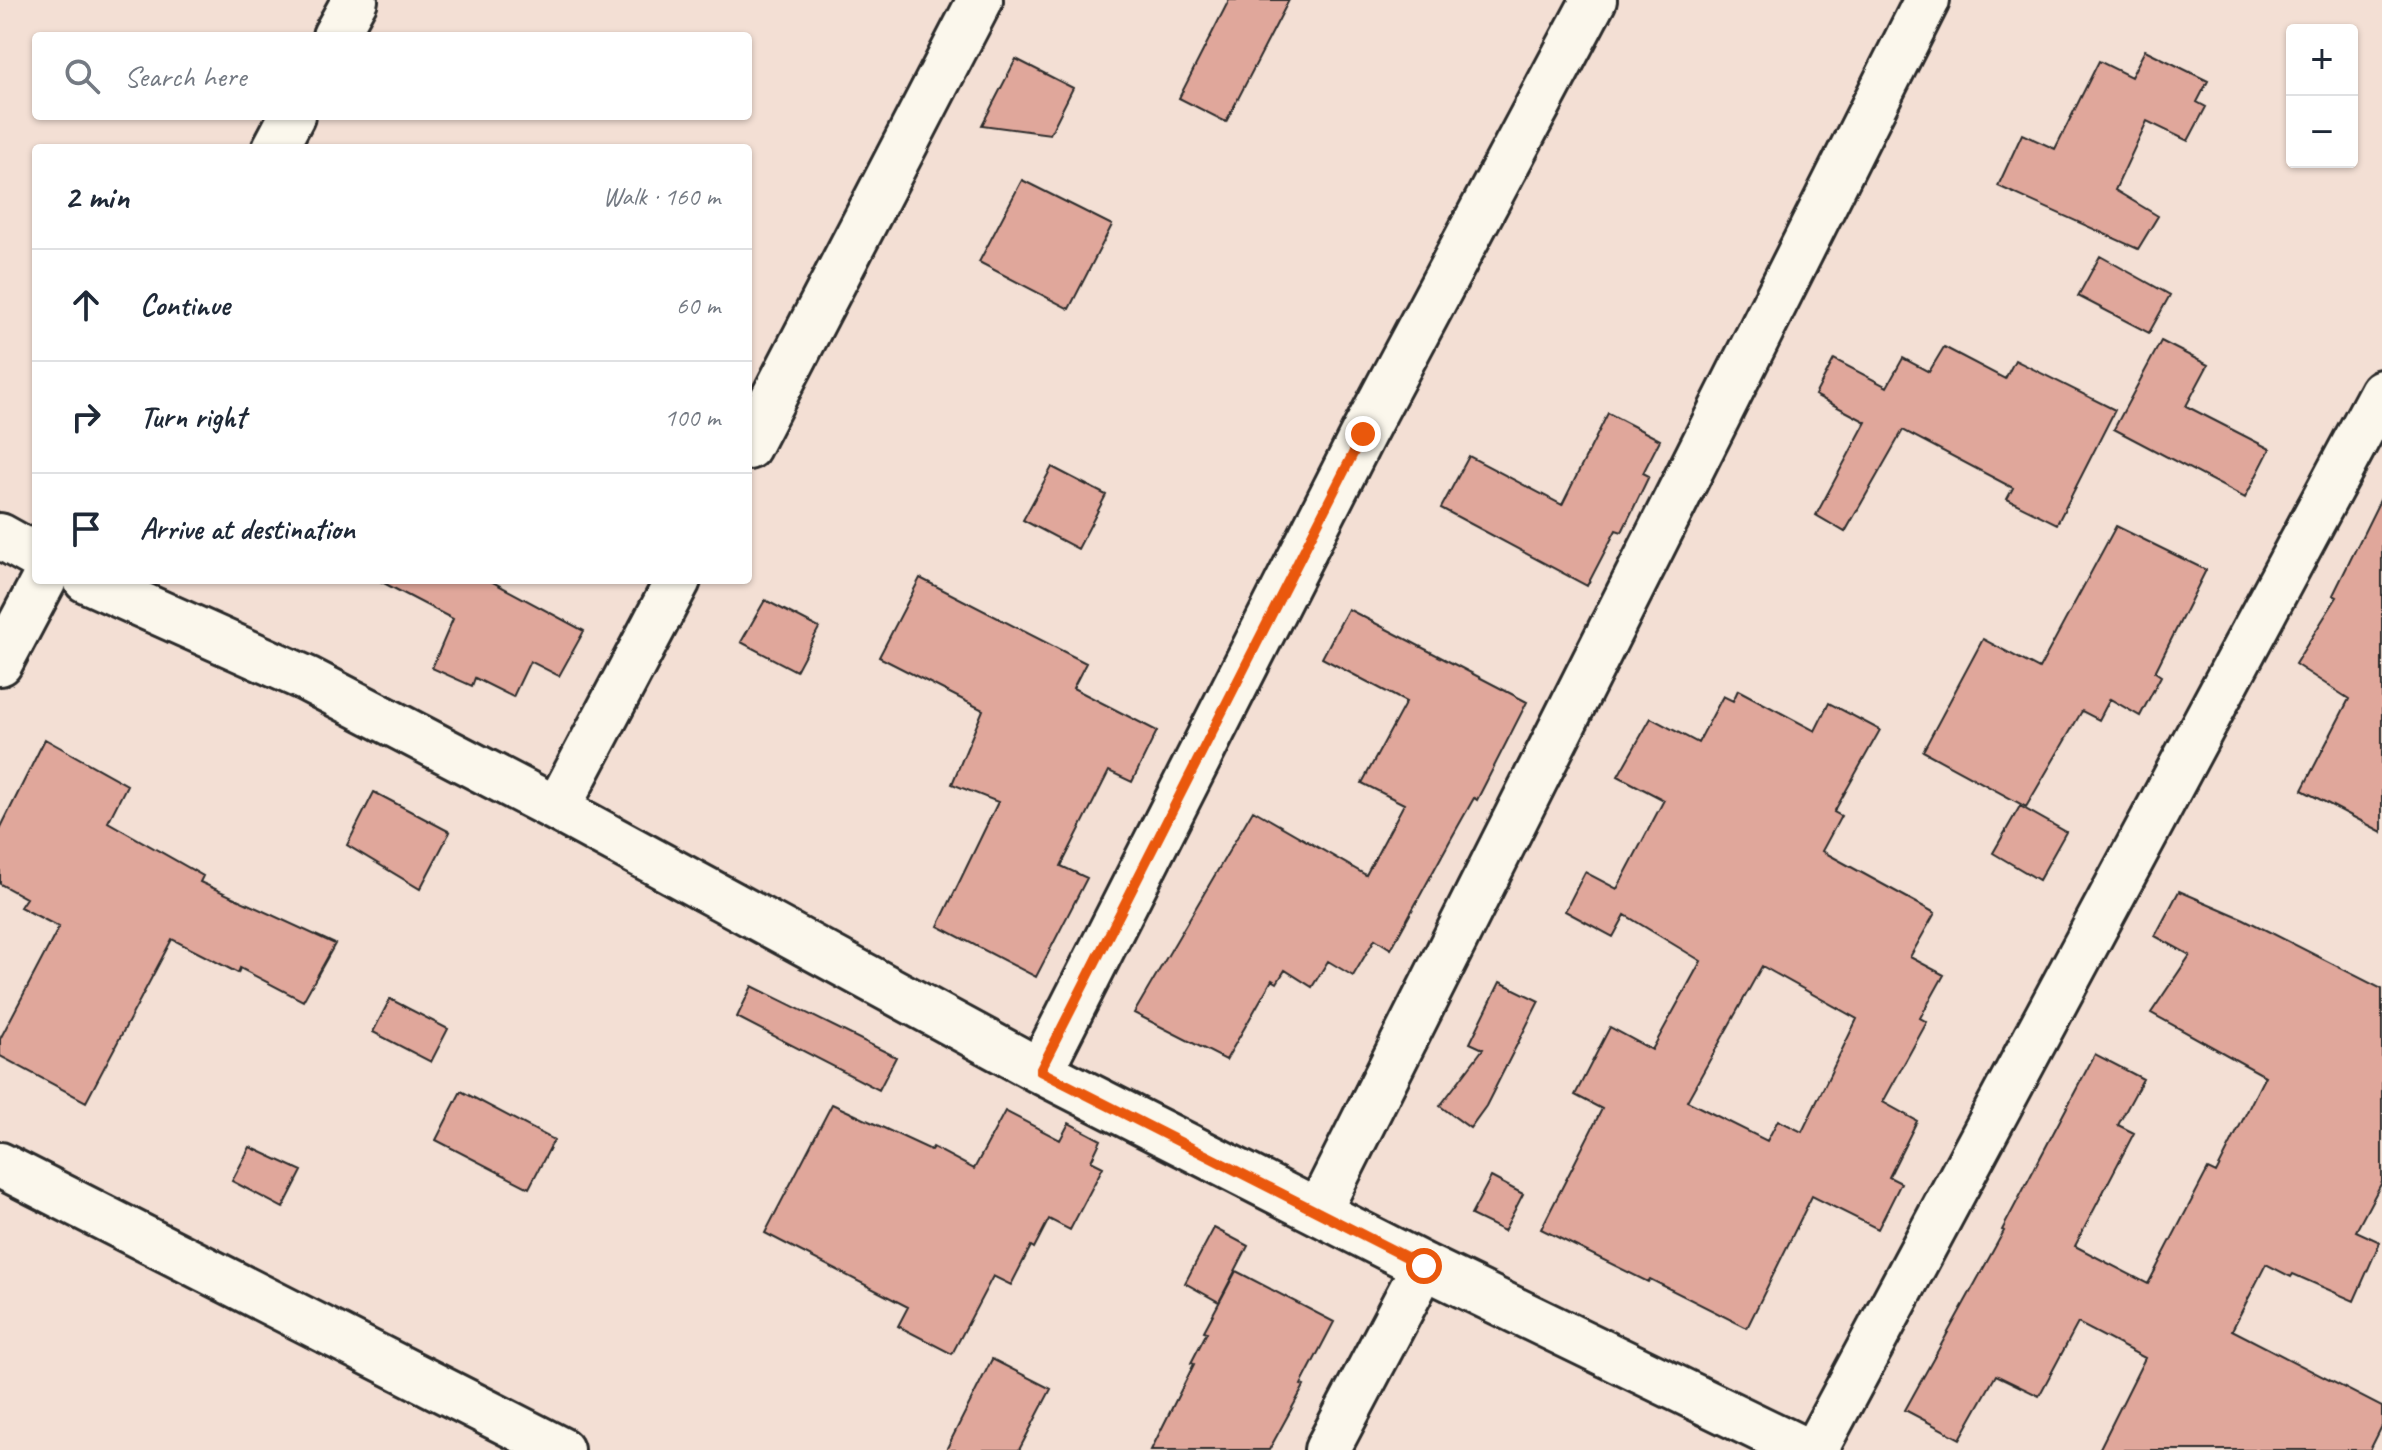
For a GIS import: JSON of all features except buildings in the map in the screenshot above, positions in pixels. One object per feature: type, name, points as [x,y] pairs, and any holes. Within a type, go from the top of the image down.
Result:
[{"type":"street","points":[[337,32],[355,0]]},
{"type":"street","points":[[752,439],[980,0]]},
{"type":"street","points":[[1040,1071],[1363,434],[1594,0]]},
{"type":"street","points":[[1318,1212],[1927,0]]},
{"type":"street","points":[[277,144],[290,120]]},
{"type":"street","points":[[1815,1450],[2382,392]]},
{"type":"street","points":[[0,536],[32,554]]},
{"type":"street","points":[[0,663],[42,584]]},
{"type":"street","points":[[95,584],[307,679],[557,809],[1040,1071],[1424,1266],[1804,1450]]},
{"type":"street","points":[[557,809],[676,584]]},
{"type":"street","points":[[0,1165],[561,1450]]},
{"type":"street","points":[[1327,1450],[1424,1266]]},
{"type":"route","points":[[1363,434],[1040,1071],[1424,1266]]}]
